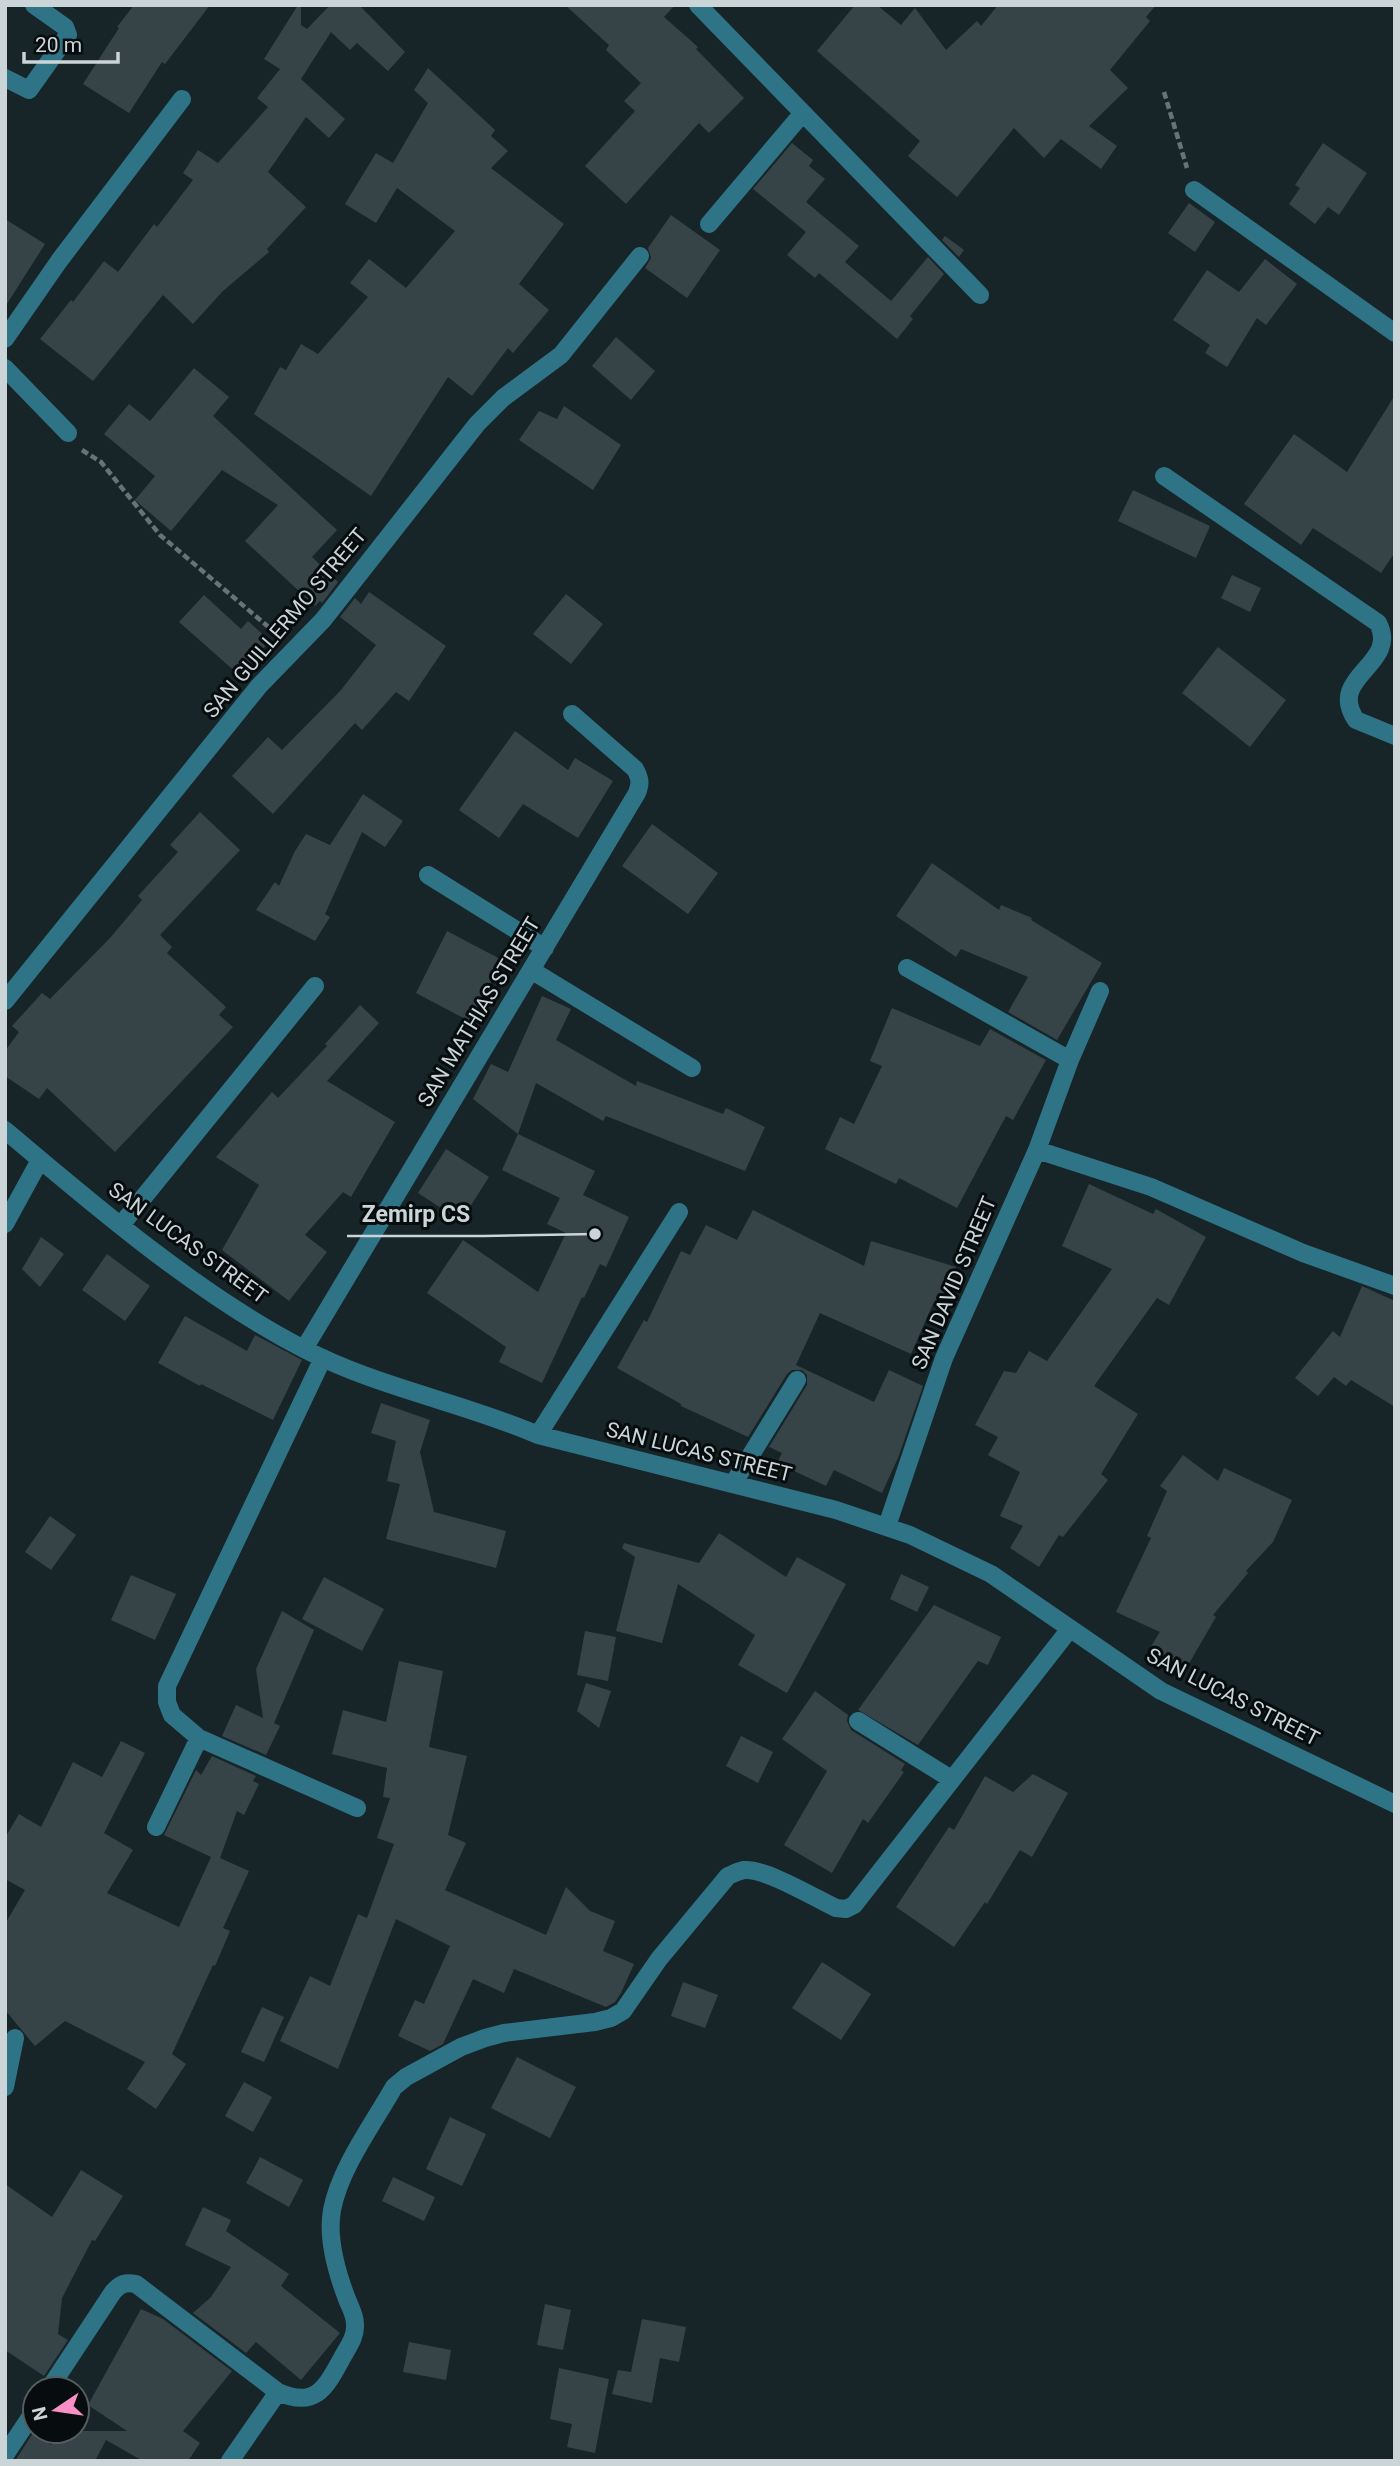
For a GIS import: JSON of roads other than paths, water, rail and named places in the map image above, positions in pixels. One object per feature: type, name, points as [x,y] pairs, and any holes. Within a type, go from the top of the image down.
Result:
[{"type":"street","points":[[5,78],[29,90],[68,35],[65,27],[34,5]]},
{"type":"street","points":[[698,5],[980,295]]},
{"type":"street","points":[[5,339],[59,261],[182,99]]},
{"type":"street","points":[[709,224],[802,114]]},
{"type":"street","points":[[1194,190],[1395,333]]},
{"type":"street","name":"SAN GUILLERMO STREET","points":[[5,1002],[259,686],[323,620],[477,424],[503,398],[561,355],[640,256]]},
{"type":"street","points":[[5,368],[68,433]]},
{"type":"street","points":[[1164,476],[1378,623],[1383,632],[1381,649],[1348,694],[1348,703],[1356,720],[1395,736]]},
{"type":"street","name":"SAN MATHIAS STREET","points":[[304,1349],[640,785],[635,769],[572,714]]},
{"type":"street","points":[[428,875],[545,948]]},
{"type":"street","points":[[907,968],[1070,1060]]},
{"type":"street","points":[[531,970],[692,1068]]},
{"type":"street","points":[[121,1225],[315,986]]},
{"type":"street","name":"SAN DAVID STREET","points":[[887,1526],[944,1358],[1037,1150],[1070,1060],[1100,991]]},
{"type":"street","name":"SAN LUCAS STREET","points":[[5,1130],[121,1225],[218,1296],[304,1349],[382,1382],[502,1420],[538,1436],[733,1484],[887,1526],[920,1539],[991,1574],[1161,1691],[1395,1804]]},
{"type":"street","points":[[1037,1150],[1152,1187],[1303,1254],[1395,1286]]},
{"type":"street","points":[[5,1224],[40,1160]]},
{"type":"street","points":[[538,1436],[679,1212]]},
{"type":"street","points":[[323,1358],[167,1686],[167,1702],[172,1715],[199,1738],[357,1808]]},
{"type":"street","points":[[733,1484],[797,1380]]},
{"type":"street","points":[[58,2375],[113,2292],[119,2285],[127,2282],[136,2284],[278,2392],[298,2398],[313,2396],[325,2389],[353,2339],[355,2321],[337,2263],[331,2223],[332,2209],[338,2186],[394,2087],[461,2047],[485,2038],[504,2033],[595,2022],[617,2015],[623,2011],[668,1948],[728,1876],[736,1872],[757,1872],[836,1908],[850,1907],[1069,1630]]},
{"type":"street","points":[[858,1721],[951,1779]]},
{"type":"street","points":[[156,1827],[199,1738]]},
{"type":"street","points":[[5,2087],[15,2038]]},
{"type":"street","points":[[230,2461],[278,2392]]},
{"type":"street","points":[[5,2455],[21,2431]]},
{"type":"place","name":"Zemirp CS","points":[[595,1234]]}]
